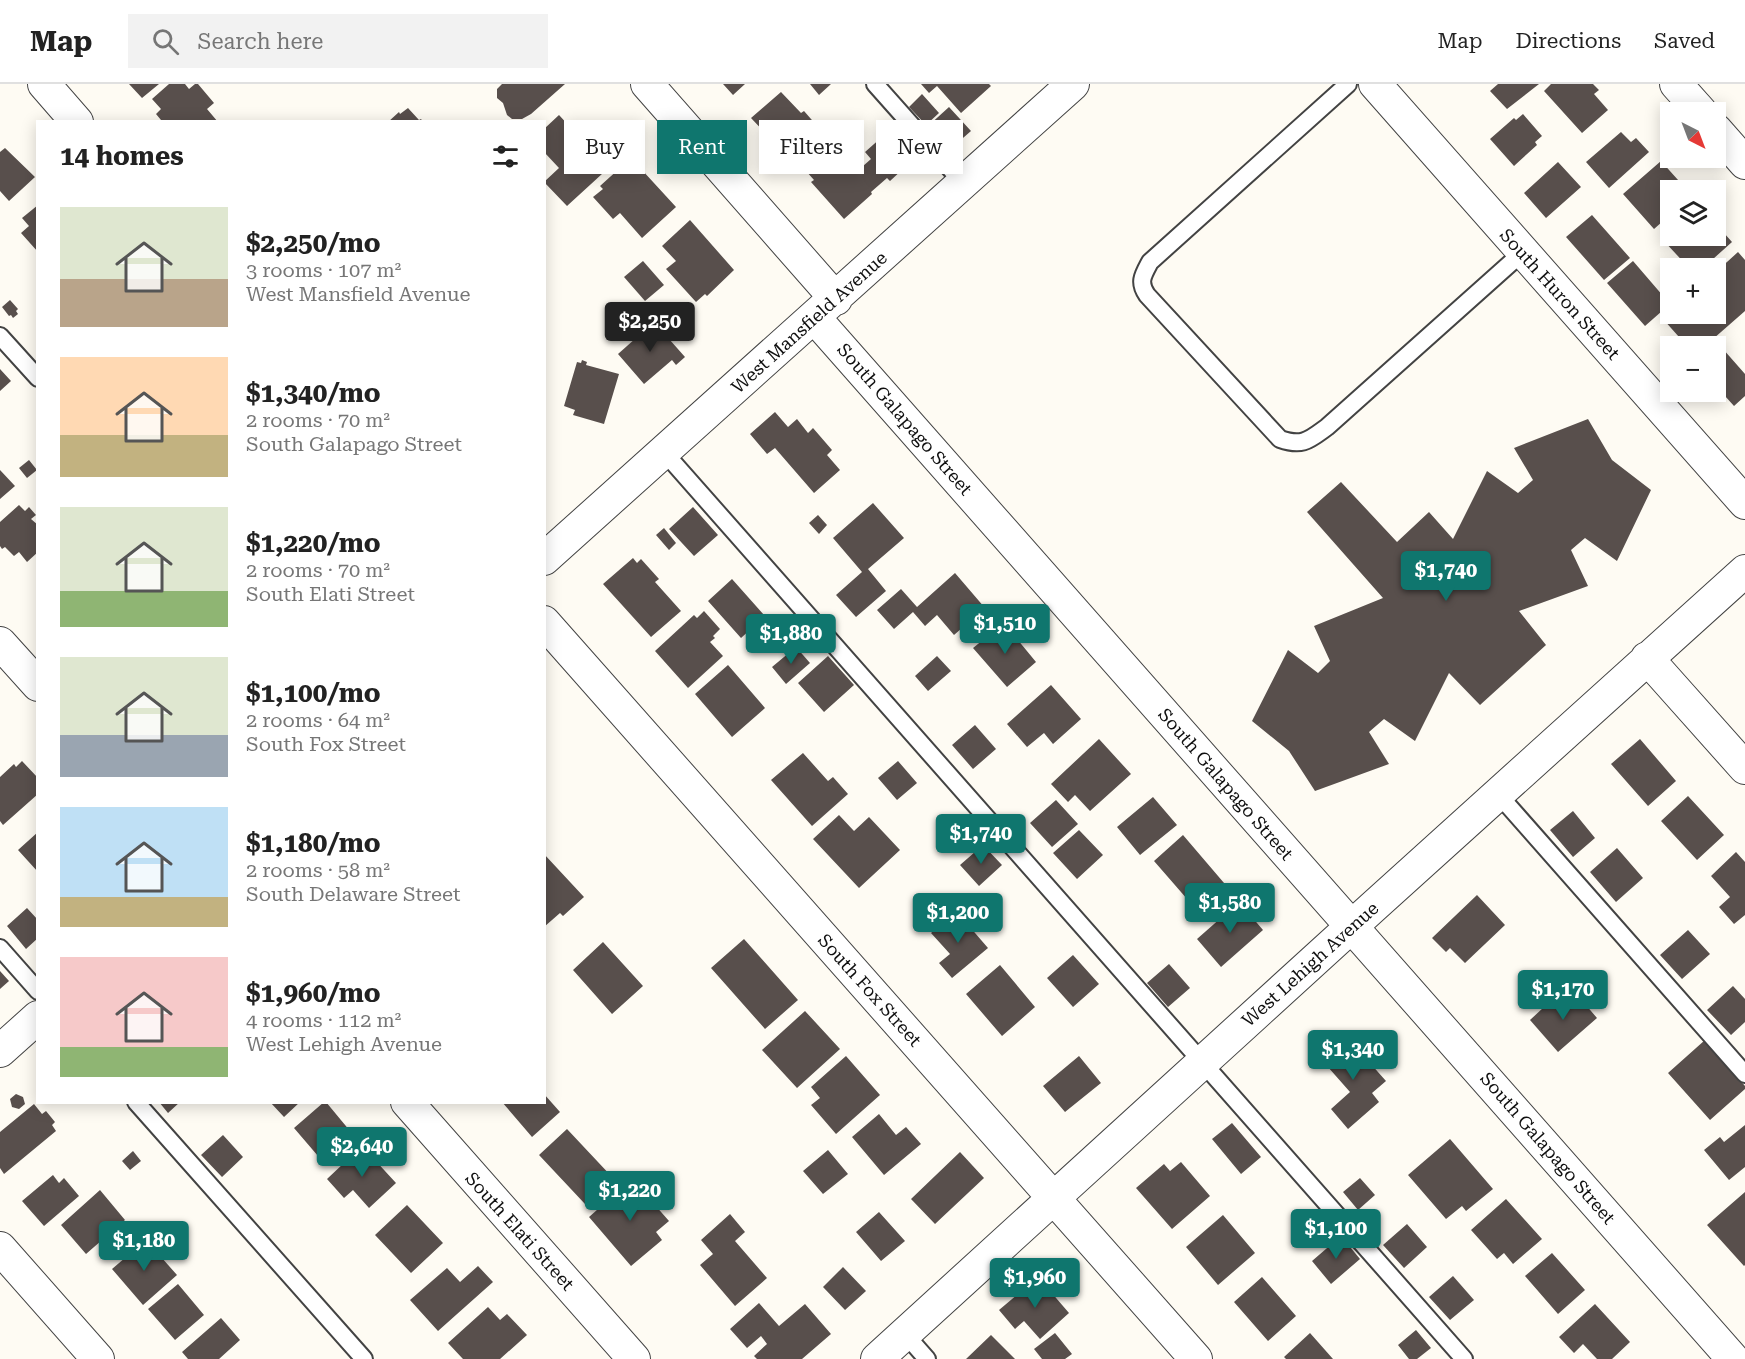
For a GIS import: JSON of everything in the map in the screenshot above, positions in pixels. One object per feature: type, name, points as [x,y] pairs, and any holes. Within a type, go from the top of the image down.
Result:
[{"type":"street","points":[[44,84],[75,120]]},
{"type":"street","name":"South Galapago Street","points":[[647,84],[825,308],[1352,926],[1733,1359]]},
{"type":"street","name":"West Mansfield Avenue","points":[[546,557],[1073,84]]},
{"type":"street","name":"South Huron Street","points":[[1375,84],[1745,503]]},
{"type":"street","points":[[1676,84],[1692,102]]},
{"type":"street","points":[[1726,141],[1745,163]]},
{"type":"street","name":"West Lehigh Avenue","points":[[877,1359],[1745,571]]},
{"type":"street","name":"South Fox Street","points":[[546,624],[1196,1359]]},
{"type":"street","points":[[0,643],[36,683]]},
{"type":"street","points":[[1647,658],[1745,768]]},
{"type":"street","points":[[0,1050],[36,1019]]},
{"type":"street","name":"South Elati Street","points":[[409,1104],[634,1359]]},
{"type":"street","points":[[0,1248],[98,1359]]},
{"type":"lane","points":[[875,84],[963,183]]},
{"type":"lane","points":[[1348,84],[1150,262],[1143,274],[1142,287],[1147,295],[1280,439],[1292,443],[1304,443],[1327,427],[1523,252]]},
{"type":"lane","points":[[0,336],[36,376]]},
{"type":"lane","points":[[664,452],[1464,1359]]},
{"type":"lane","points":[[1498,794],[1745,1074]]},
{"type":"lane","points":[[0,948],[36,989]]},
{"type":"lane","points":[[138,1104],[364,1359]]},
{"type":"lane","points":[[905,1334],[927,1359]]},
{"type":"building","points":[[129,84],[159,84],[142,98]]},
{"type":"building","points":[[169,84],[185,84],[189,89],[198,84],[214,103],[207,109],[216,120],[161,120],[156,114],[161,109],[152,99]]},
{"type":"building","points":[[502,84],[565,84],[531,114],[522,119],[512,119],[507,115],[503,103],[497,98],[497,89]]},
{"type":"building","points":[[723,84],[745,84],[733,95]]},
{"type":"building","points":[[810,84],[831,84],[819,95]]},
{"type":"building","points":[[921,84],[989,84],[991,86],[961,113],[937,86],[929,93]]},
{"type":"building","points":[[1498,84],[1539,84],[1507,109],[1490,91]]},
{"type":"building","points":[[1551,84],[1593,84],[1599,90],[1594,94],[1608,110],[1582,133],[1544,91]]},
{"type":"building","points":[[781,92],[801,113],[804,111],[812,120],[759,120],[759,126],[751,118]]},
{"type":"building","points":[[922,94],[939,113],[931,120],[921,120],[909,107]]},
{"type":"building","points":[[949,107],[961,120],[935,120]]},
{"type":"building","points":[[408,108],[419,120],[390,120],[399,112],[400,114]]},
{"type":"building","points":[[1523,114],[1542,136],[1535,142],[1537,145],[1514,166],[1490,139],[1514,118],[1516,120]]},
{"type":"building","points":[[559,115],[564,120],[564,174],[602,174],[567,206],[546,184],[546,180],[559,168],[546,154],[546,127]]},
{"type":"building","points":[[963,122],[971,131],[963,138]]},
{"type":"building","points":[[1621,132],[1631,142],[1636,138],[1649,152],[1609,188],[1586,162]]},
{"type":"building","points":[[876,142],[876,174],[898,174],[890,181],[887,178],[844,219],[811,182],[814,180],[809,174],[864,174],[864,165],[871,159],[865,152]]},
{"type":"building","points":[[5,148],[35,177],[9,201],[0,191],[0,152]]},
{"type":"building","points":[[1558,162],[1581,187],[1546,218],[1524,193]]},
{"type":"building","points":[[1660,162],[1660,168],[1667,168],[1678,180],[1660,180],[1660,224],[1654,229],[1623,194]]},
{"type":"building","points":[[645,173],[676,207],[642,238],[620,213],[613,219],[593,197],[603,189],[600,186],[613,174]]},
{"type":"building","points":[[36,207],[36,250],[21,233],[29,226],[22,218]]},
{"type":"building","points":[[1592,215],[1630,258],[1604,280],[1566,237]]},
{"type":"building","points":[[690,220],[734,270],[707,296],[705,294],[696,302],[666,269],[676,261],[662,246]]},
{"type":"building","points":[[1726,235],[1732,242],[1714,258],[1680,258],[1669,246],[1726,246]]},
{"type":"building","points":[[1738,252],[1745,260],[1745,311],[1716,336],[1678,336],[1667,324],[1726,324],[1726,263]]},
{"type":"building","points":[[643,261],[664,285],[645,301],[624,277]]},
{"type":"building","points":[[1633,261],[1660,292],[1660,313],[1645,326],[1607,283]]},
{"type":"building","points":[[10,300],[18,309],[16,311],[18,314],[13,318],[2,307]]},
{"type":"building","points":[[654,322],[685,357],[676,365],[672,360],[644,384],[618,354]]},
{"type":"building","points":[[1726,352],[1745,374],[1745,396],[1734,406],[1726,397]]},
{"type":"building","points":[[582,360],[587,362],[586,365],[619,374],[604,424],[573,415],[575,410],[564,406],[577,362],[581,363]]},
{"type":"building","points":[[0,369],[11,381],[0,391]]},
{"type":"building","points":[[775,412],[788,427],[797,419],[808,433],[813,428],[832,450],[827,455],[840,470],[814,493],[775,448],[767,454],[750,434]]},
{"type":"building","points":[[1588,419],[1612,460],[1651,490],[1617,561],[1585,538],[1571,550],[1588,586],[1519,611],[1546,645],[1480,705],[1449,673],[1415,741],[1384,719],[1369,732],[1389,764],[1315,791],[1289,751],[1252,721],[1288,650],[1318,673],[1330,661],[1314,626],[1383,598],[1307,512],[1341,482],[1397,542],[1429,512],[1453,539],[1487,471],[1518,493],[1533,480],[1514,448]]},
{"type":"building","points":[[29,460],[36,471],[27,478],[19,468]]},
{"type":"building","points":[[0,470],[15,486],[0,499]]},
{"type":"building","points":[[873,503],[904,538],[868,569],[886,591],[856,617],[836,595],[862,572],[833,538]]},
{"type":"building","points":[[19,505],[25,511],[29,507],[36,515],[31,519],[36,523],[36,554],[27,562],[19,552],[14,556],[5,547],[2,549],[0,522]]},
{"type":"building","points":[[693,507],[718,535],[694,556],[669,529]]},
{"type":"building","points":[[818,515],[827,525],[819,534],[809,523]]},
{"type":"building","points":[[664,528],[676,543],[669,550],[656,535]]},
{"type":"building","points":[[633,558],[637,563],[641,559],[659,579],[655,582],[681,611],[651,637],[603,584]]},
{"type":"building","points":[[955,573],[985,608],[954,635],[937,615],[925,626],[913,612],[894,629],[877,610],[901,589],[917,607]]},
{"type":"building","points":[[732,579],[765,616],[741,638],[708,601]]},
{"type":"building","points":[[704,611],[720,629],[710,642],[723,656],[688,688],[655,651],[694,615],[697,618]]},
{"type":"building","points":[[1004,623],[1036,662],[1007,687],[973,648]]},
{"type":"building","points":[[796,647],[810,663],[786,684],[772,667]]},
{"type":"building","points":[[828,656],[854,685],[824,712],[798,683]]},
{"type":"building","points":[[937,656],[951,671],[928,691],[915,676]]},
{"type":"building","points":[[728,665],[765,708],[732,737],[695,694]]},
{"type":"building","points":[[1051,685],[1081,719],[1053,744],[1044,733],[1027,747],[1007,724]]},
{"type":"building","points":[[975,725],[996,749],[973,769],[952,745]]},
{"type":"building","points":[[1099,739],[1131,774],[1090,811],[1075,795],[1068,802],[1051,784]]},
{"type":"building","points":[[1640,739],[1676,781],[1648,806],[1611,764]]},
{"type":"building","points":[[803,753],[828,781],[833,777],[848,794],[812,826],[771,780]]},
{"type":"building","points":[[22,761],[36,776],[36,796],[3,825],[0,821],[0,777],[14,764],[16,767]]},
{"type":"building","points":[[898,761],[917,783],[897,800],[878,778]]},
{"type":"building","points":[[1688,796],[1724,835],[1697,860],[1661,821]]},
{"type":"building","points":[[1153,797],[1177,825],[1140,855],[1117,827]]},
{"type":"building","points":[[1056,800],[1078,824],[1052,847],[1030,823]]},
{"type":"building","points":[[1573,811],[1595,838],[1573,857],[1550,830]]},
{"type":"building","points":[[839,815],[854,831],[869,817],[900,850],[859,888],[813,839]]},
{"type":"building","points":[[1079,830],[1103,855],[1077,879],[1053,853]]},
{"type":"building","points":[[36,834],[36,870],[18,850]]},
{"type":"building","points":[[1183,835],[1230,890],[1201,915],[1154,861]]},
{"type":"building","points":[[983,845],[1002,865],[979,886],[960,865]]},
{"type":"building","points":[[1617,848],[1643,878],[1616,902],[1590,872]]},
{"type":"building","points":[[1736,852],[1745,862],[1745,915],[1734,924],[1719,907],[1730,897],[1711,876]]},
{"type":"building","points":[[546,856],[584,897],[563,916],[560,913],[546,925]]},
{"type":"building","points":[[1477,895],[1505,925],[1465,963],[1450,948],[1446,952],[1432,938]]},
{"type":"building","points":[[1239,902],[1263,930],[1221,967],[1197,939]]},
{"type":"building","points":[[27,908],[36,918],[36,940],[26,949],[7,926]]},
{"type":"building","points":[[956,911],[988,948],[952,978],[939,963],[950,954],[931,933]]},
{"type":"building","points":[[1688,930],[1710,954],[1682,979],[1660,955]]},
{"type":"building","points":[[744,939],[798,1000],[765,1029],[711,968]]},
{"type":"building","points":[[603,942],[643,986],[612,1014],[573,970]]},
{"type":"building","points":[[1073,955],[1099,984],[1073,1007],[1047,978]]},
{"type":"building","points":[[1169,964],[1190,988],[1168,1007],[1147,983]]},
{"type":"building","points":[[1000,965],[1035,1007],[1002,1036],[966,994]]},
{"type":"building","points":[[0,971],[9,981],[0,989]]},
{"type":"building","points":[[1733,986],[1745,999],[1745,1022],[1731,1035],[1707,1010]]},
{"type":"building","points":[[1557,995],[1567,1006],[1579,997],[1597,1018],[1558,1052],[1530,1020]]},
{"type":"building","points":[[805,1011],[840,1049],[797,1088],[762,1050]]},
{"type":"building","points":[[1345,1035],[1386,1081],[1372,1093],[1379,1102],[1348,1129],[1331,1109],[1350,1092],[1320,1058]]},
{"type":"building","points":[[1705,1040],[1745,1086],[1745,1089],[1710,1120],[1668,1073]]},
{"type":"building","points":[[846,1056],[880,1095],[836,1134],[811,1105],[820,1098],[811,1087]]},
{"type":"building","points":[[1079,1056],[1101,1083],[1065,1112],[1043,1086]]},
{"type":"building","points":[[16,1094],[23,1097],[25,1104],[19,1109],[12,1107],[10,1099]]},
{"type":"building","points":[[546,1096],[560,1112],[532,1137],[504,1104],[546,1104]]},
{"type":"building","points":[[34,1104],[42,1114],[46,1111],[55,1122],[52,1125],[56,1131],[4,1174],[0,1168],[0,1132]]},
{"type":"building","points":[[161,1104],[178,1104],[168,1113]]},
{"type":"building","points":[[272,1104],[298,1104],[284,1117]]},
{"type":"building","points":[[322,1104],[328,1104],[355,1137],[324,1163],[294,1128]]},
{"type":"building","points":[[879,1114],[896,1135],[906,1127],[921,1144],[884,1175],[852,1137]]},
{"type":"building","points":[[1232,1123],[1261,1157],[1241,1174],[1212,1139]]},
{"type":"building","points":[[1745,1125],[1745,1167],[1729,1180],[1704,1150],[1720,1137],[1724,1142]]},
{"type":"building","points":[[567,1129],[613,1178],[585,1204],[539,1155]]},
{"type":"building","points":[[223,1135],[243,1157],[222,1177],[201,1155]]},
{"type":"building","points":[[1450,1139],[1493,1189],[1466,1211],[1462,1206],[1446,1219],[1408,1175]]},
{"type":"building","points":[[362,1146],[396,1183],[369,1208],[353,1190],[344,1198],[327,1179]]},
{"type":"building","points":[[828,1150],[848,1174],[823,1194],[803,1171]]},
{"type":"building","points":[[133,1151],[141,1161],[130,1170],[122,1161]]},
{"type":"building","points":[[960,1152],[984,1178],[935,1224],[911,1199]]},
{"type":"building","points":[[1181,1162],[1210,1196],[1172,1229],[1136,1188],[1164,1164],[1170,1171]]},
{"type":"building","points":[[53,1175],[59,1183],[64,1178],[79,1196],[44,1226],[22,1201]]},
{"type":"building","points":[[1360,1178],[1375,1195],[1358,1210],[1343,1192]]},
{"type":"building","points":[[632,1179],[669,1221],[656,1232],[662,1240],[631,1266],[589,1217]]},
{"type":"building","points":[[100,1190],[125,1220],[86,1254],[61,1225]]},
{"type":"building","points":[[1745,1192],[1745,1265],[1744,1266],[1707,1225]]},
{"type":"building","points":[[1506,1199],[1542,1239],[1513,1264],[1504,1253],[1497,1259],[1471,1230]]},
{"type":"building","points":[[407,1205],[443,1243],[411,1273],[375,1235]]},
{"type":"building","points":[[879,1212],[905,1241],[881,1261],[856,1232]]},
{"type":"building","points":[[730,1214],[745,1232],[735,1241],[767,1278],[735,1306],[700,1265],[713,1254],[701,1240]]},
{"type":"building","points":[[1223,1215],[1255,1253],[1218,1285],[1186,1247]]},
{"type":"building","points":[[1407,1224],[1427,1247],[1404,1268],[1383,1245]]},
{"type":"building","points":[[1341,1236],[1360,1259],[1331,1284],[1312,1261]]},
{"type":"building","points":[[146,1240],[177,1275],[143,1305],[112,1269]]},
{"type":"building","points":[[1552,1253],[1585,1290],[1558,1314],[1525,1276]]},
{"type":"building","points":[[478,1266],[493,1282],[438,1331],[410,1300],[447,1268],[460,1282]]},
{"type":"building","points":[[843,1267],[866,1291],[845,1310],[823,1287]]},
{"type":"building","points":[[1453,1276],[1474,1300],[1450,1320],[1429,1297]]},
{"type":"building","points":[[1038,1277],[1069,1313],[1040,1339],[1024,1321],[1015,1329],[999,1310]]},
{"type":"building","points":[[1262,1277],[1296,1316],[1268,1341],[1234,1302]]},
{"type":"building","points":[[178,1284],[204,1315],[175,1340],[148,1309]]},
{"type":"building","points":[[759,1303],[779,1326],[805,1304],[831,1334],[802,1359],[757,1359],[754,1356],[767,1344],[761,1336],[747,1348],[730,1329]]},
{"type":"building","points":[[1595,1304],[1630,1342],[1612,1359],[1597,1359],[1583,1344],[1574,1353],[1559,1337]]},
{"type":"building","points":[[488,1307],[500,1320],[507,1314],[527,1335],[500,1359],[463,1359],[448,1343]]},
{"type":"building","points":[[221,1318],[240,1340],[219,1359],[188,1359],[182,1352]]},
{"type":"building","points":[[1416,1330],[1431,1348],[1417,1359],[1409,1359],[1398,1345]]},
{"type":"building","points":[[1055,1333],[1072,1354],[1065,1359],[1042,1359],[1034,1349]]},
{"type":"building","points":[[1310,1333],[1333,1359],[1286,1359],[1284,1357]]},
{"type":"building","points":[[991,1335],[1015,1359],[966,1359]]}]
